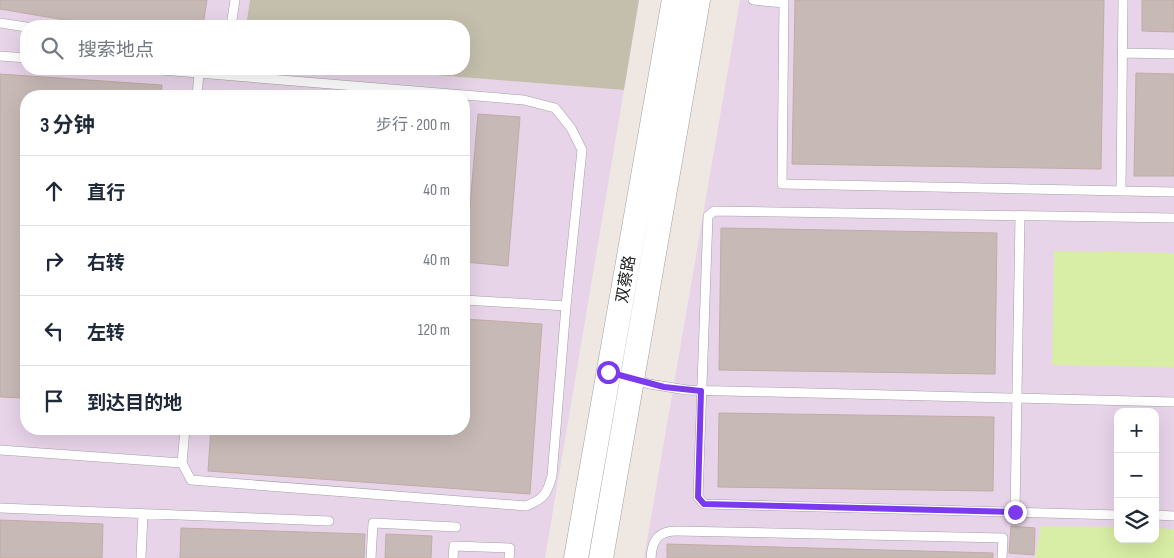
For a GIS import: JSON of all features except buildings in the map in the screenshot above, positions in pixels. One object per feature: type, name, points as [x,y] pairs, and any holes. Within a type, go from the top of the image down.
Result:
[{"type":"street","name":"双蔡路","points":[[576,558],[674,0]]},
{"type":"street","name":"双蔡路","points":[[601,558],[698,0]]},
{"type":"lane","points":[[232,20],[235,0]]},
{"type":"lane","points":[[753,0],[784,1],[782,184],[1174,192]]},
{"type":"lane","points":[[1121,191],[1123,0]]},
{"type":"lane","points":[[0,23],[20,26]]},
{"type":"lane","points":[[1123,53],[1174,54]]},
{"type":"lane","points":[[0,56],[20,58]]},
{"type":"lane","points":[[198,90],[199,75]]},
{"type":"lane","points":[[223,75],[404,90]]},
{"type":"lane","points":[[184,435],[182,463],[191,480],[526,506],[536,502],[548,492],[552,476],[566,306],[582,150],[572,128],[555,108],[524,100],[470,96]]},
{"type":"lane","points":[[1114,514],[704,504],[698,497],[706,230],[708,216],[714,211],[1174,218]]},
{"type":"lane","points":[[1015,512],[1020,216]]},
{"type":"lane","points":[[470,300],[566,306]]},
{"type":"lane","points":[[608,372],[664,387],[701,391],[1174,402]]},
{"type":"lane","points":[[0,450],[182,463]]},
{"type":"lane","points":[[0,508],[329,521]]},
{"type":"lane","points":[[141,558],[143,514]]},
{"type":"lane","points":[[1159,516],[1174,516]]},
{"type":"lane","points":[[372,558],[373,523],[456,526]]},
{"type":"lane","points":[[651,558],[654,543],[659,535],[667,531],[1003,538],[1002,558]]},
{"type":"lane","points":[[454,558],[454,546],[510,548],[510,558]]},
{"type":"shaded area","points":[[0,0],[250,0],[247,20],[20,20],[20,75],[435,75],[624,90],[545,558],[0,558]]},
{"type":"shaded area","points":[[250,0],[639,0],[624,90],[435,75],[470,75],[470,20],[247,20]]},
{"type":"shaded area","points":[[740,0],[1174,0],[1174,558],[644,558]]},
{"type":"green space","points":[[1054,251],[1174,253],[1174,367],[1052,365]]},
{"type":"green space","points":[[1041,526],[1114,527],[1114,543],[1159,543],[1159,528],[1174,529],[1174,558],[1035,558]]},
{"type":"route","points":[[608,372],[649,384],[701,391],[698,497],[704,504],[1015,512]]}]
